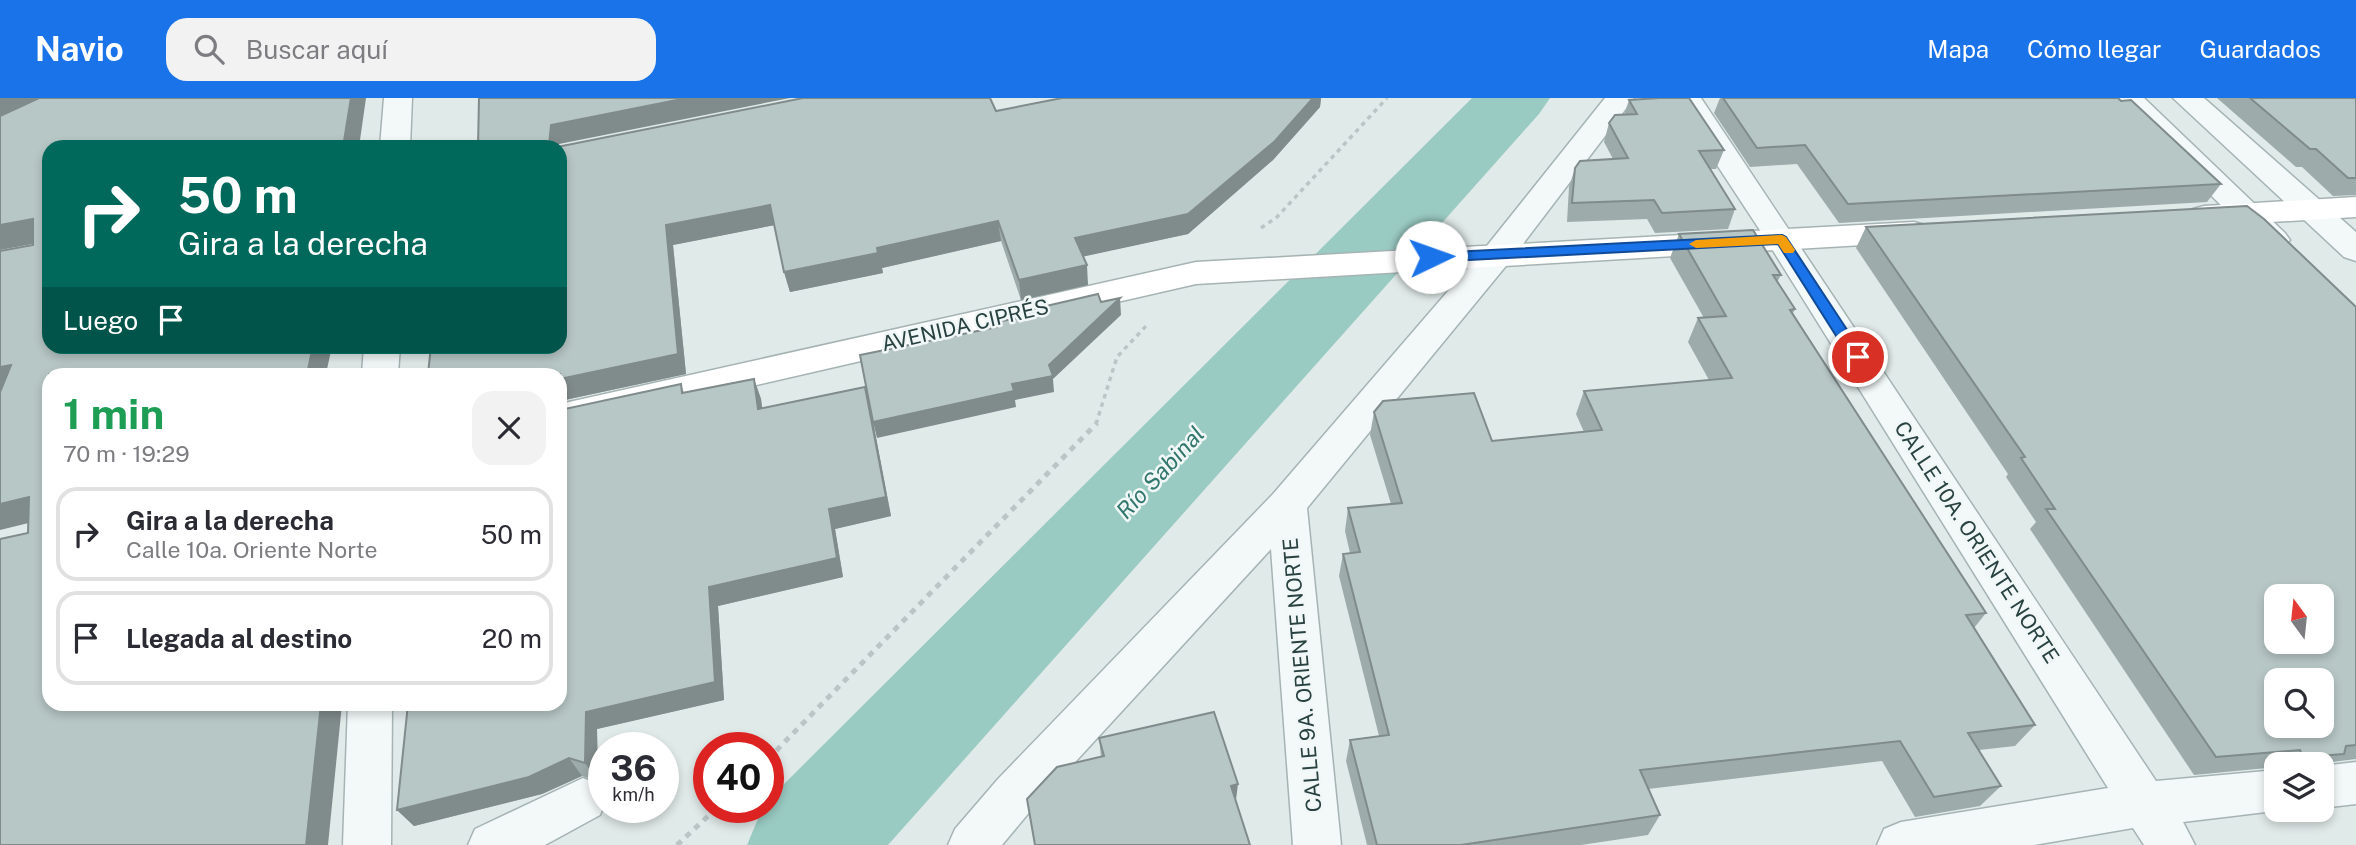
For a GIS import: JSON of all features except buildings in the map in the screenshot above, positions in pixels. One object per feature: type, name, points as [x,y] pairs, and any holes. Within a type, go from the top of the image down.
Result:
[{"type":"street","points":[[395,140],[398,98]]},
{"type":"street","points":[[972,845],[1014,793],[1287,505],[1498,254],[1620,98]]},
{"type":"street","name":"CALLE 10A. ORIENTE NORTE","points":[[1687,98],[1782,240],[2171,845]]},
{"type":"street","points":[[2127,98],[2296,261]]},
{"type":"street","points":[[2187,98],[2356,250]]},
{"type":"street","points":[[2178,217],[2356,207]]},
{"type":"street","name":"AVENIDA CIPRÉS","points":[[567,415],[1206,271],[1946,230]]},
{"type":"street","name":"CALLE 9A. ORIENTE NORTE","points":[[1287,505],[1317,845]]},
{"type":"street","points":[[367,845],[370,711]]},
{"type":"street","points":[[2334,786],[2356,783]]},
{"type":"street","points":[[1900,845],[2146,804],[2264,792]]},
{"type":"street","points":[[492,845],[538,825],[583,800]]},
{"type":"path","points":[[784,743],[1098,422],[1116,357],[1206,271],[1277,217],[1387,98]]},
{"type":"path","points":[[677,845],[701,823]]},
{"type":"waterway","name":"Río Sabinal","points":[[808,845],[1513,98]]},
{"type":"slow traffic","points":[[1696,244],[1782,240],[1788,250]]},
{"type":"route","points":[[1431,257],[1782,240],[1858,357]]}]
